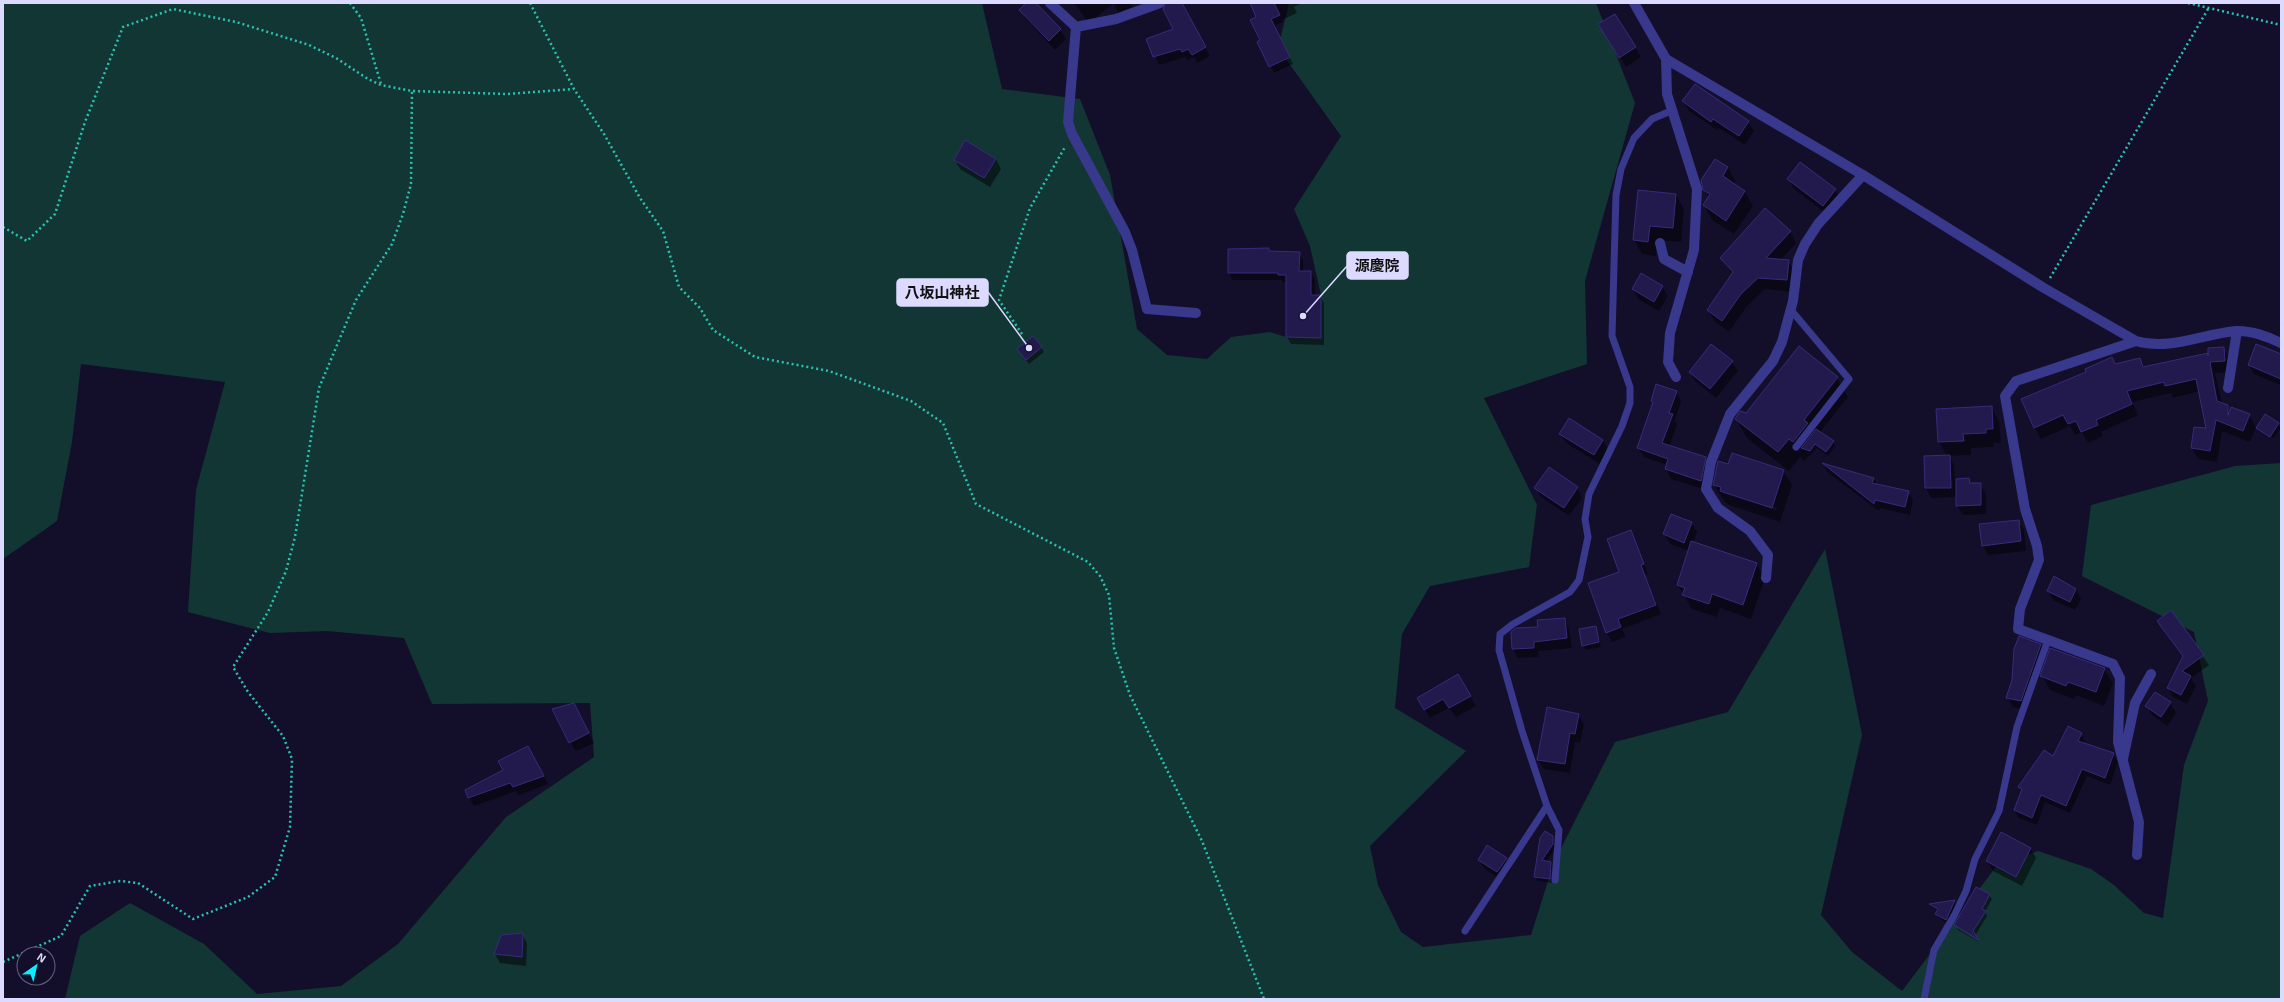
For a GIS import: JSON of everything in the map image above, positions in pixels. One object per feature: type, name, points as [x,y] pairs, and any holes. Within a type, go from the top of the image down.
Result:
[{"type":"street","points":[[1050,3],[1076,27]]},
{"type":"street","points":[[1076,27],[1116,19],[1160,3]]},
{"type":"street","points":[[1634,3],[1666,59],[1667,94],[1697,189],[1694,250],[1670,333],[1668,362],[1676,377]]},
{"type":"street","points":[[1076,27],[1068,122],[1072,134],[1132,250],[1147,309],[1196,313]]},
{"type":"street","points":[[1666,59],[1863,175],[2044,288],[2136,341],[2149,345],[2165,345],[2237,331],[2264,336],[2281,343]]},
{"type":"street","points":[[1766,578],[1768,555],[1750,531],[1718,508],[1706,489],[1711,462],[1730,414],[1773,361],[1782,342],[1791,310],[1798,260],[1805,244],[1818,224],[1863,175]]},
{"type":"street","points":[[1660,243],[1664,259],[1688,272]]},
{"type":"street","points":[[2228,388],[2237,331]]},
{"type":"street","points":[[2136,341],[2016,381],[2005,396],[2025,509],[2037,546],[2039,560],[2020,609],[2018,629],[2113,664],[2120,678],[2118,742],[2122,764],[2139,822],[2137,855]]},
{"type":"street","points":[[2122,764],[2135,703],[2152,674]]},
{"type":"lane","points":[[1555,880],[1559,830],[1546,806],[1499,650],[1500,634],[1513,624],[1570,592],[1579,580],[1588,537],[1585,519],[1589,494],[1622,426],[1630,403],[1630,386],[1612,336],[1616,195],[1620,176],[1634,138],[1652,120],[1672,110]]},
{"type":"lane","points":[[1791,310],[1849,379],[1796,447]]},
{"type":"lane","points":[[1924,999],[1934,950],[1955,914],[1966,891],[1975,859],[1999,811],[2017,727],[2048,640]]},
{"type":"lane","points":[[1465,931],[1546,806]]},
{"type":"path","points":[[350,3],[361,18],[381,84]]},
{"type":"path","points":[[530,3],[574,89],[663,231],[679,287],[700,308],[713,330],[755,357],[829,371],[911,401],[943,423],[976,504],[1088,562],[1100,576],[1108,595],[1114,648],[1130,695],[1202,842],[1264,999]]},
{"type":"path","points":[[2188,3],[2208,9],[2281,25]]},
{"type":"path","points":[[3,226],[26,241],[55,214],[85,122],[123,27],[173,9],[236,22],[309,46],[336,58],[368,79],[381,84],[412,91],[507,94],[574,89]]},
{"type":"path","points":[[2044,288],[2208,9]]},
{"type":"path","points":[[3,962],[61,936],[90,886],[120,881],[138,883],[193,919],[248,898],[275,877],[290,827],[292,759],[283,736],[248,692],[233,667],[268,612],[286,570],[295,537],[319,388],[356,300],[392,244],[412,184],[412,91]]},
{"type":"path","points":[[1022,334],[999,300],[1030,208],[1072,134]]},
{"type":"green space","points":[[3,3],[982,3],[1002,89],[1080,99],[1110,175],[1137,329],[1167,355],[1207,359],[1231,337],[1270,332],[1286,337],[1321,338],[1321,295],[1310,246],[1294,209],[1341,136],[1278,48],[1289,3],[1596,3],[1635,103],[1585,281],[1587,364],[1484,398],[1537,505],[1529,567],[1430,586],[1402,634],[1395,708],[1466,751],[1370,846],[1378,885],[1401,932],[1423,947],[1531,935],[1554,862],[1615,742],[1728,712],[1825,549],[1862,735],[1821,915],[1852,952],[1902,991],[1995,868],[2038,851],[2091,869],[2114,885],[2144,913],[2163,918],[2184,765],[2208,701],[2194,632],[2082,576],[2091,505],[2235,466],[2281,463],[2281,999],[65,999],[80,936],[130,903],[204,944],[257,994],[341,986],[398,944],[506,817],[594,757],[590,703],[432,704],[404,638],[327,631],[270,633],[188,612],[196,490],[225,382],[81,364],[72,442],[57,521],[3,559]]},
{"type":"building","points":[[1026,3],[1036,3],[1061,29],[1049,41],[1019,10]]},
{"type":"building","points":[[1166,3],[1182,3],[1206,47],[1192,55],[1188,49],[1182,52],[1180,49],[1153,57],[1146,39],[1173,29],[1163,9]]},
{"type":"building","points":[[1250,3],[1274,3],[1280,15],[1271,19],[1290,57],[1269,67],[1257,42],[1260,40],[1250,20],[1256,17]]},
{"type":"building","points":[[1615,14],[1636,47],[1619,58],[1598,24]]},
{"type":"building","points":[[1695,84],[1749,121],[1739,136],[1713,119],[1711,122],[1682,101]]},
{"type":"building","points":[[965,140],[996,159],[984,178],[954,160]]},
{"type":"building","points":[[1715,159],[1728,167],[1723,176],[1745,191],[1726,221],[1703,205],[1710,194],[1703,190],[1701,180]]},
{"type":"building","points":[[1800,162],[1836,189],[1823,206],[1787,179]]},
{"type":"building","points":[[1638,190],[1676,194],[1673,228],[1650,226],[1648,242],[1633,240]]},
{"type":"building","points":[[1765,208],[1791,231],[1766,258],[1789,260],[1787,280],[1758,278],[1741,294],[1722,321],[1707,310],[1733,272],[1720,258]]},
{"type":"building","points":[[1269,248],[1269,251],[1300,252],[1299,271],[1311,271],[1311,295],[1321,295],[1321,338],[1286,337],[1286,275],[1278,275],[1278,273],[1228,273],[1228,249]]},
{"type":"building","points":[[1641,273],[1663,286],[1654,302],[1632,289]]},
{"type":"building","points":[[1033,336],[1042,347],[1026,360],[1017,349]]},
{"type":"building","points":[[1711,344],[1733,361],[1710,389],[1689,372]]},
{"type":"building","points":[[2256,344],[2281,354],[2281,379],[2248,365]]},
{"type":"building","points":[[1799,346],[1838,377],[1804,420],[1808,423],[1793,442],[1789,439],[1778,452],[1735,419],[1740,411],[1746,413]]},
{"type":"building","points":[[2224,347],[2225,361],[2210,362],[2217,401],[2228,405],[2228,415],[2231,407],[2250,414],[2243,431],[2216,420],[2210,451],[2191,448],[2194,427],[2206,428],[2196,379],[2165,386],[2164,382],[2127,391],[2132,404],[2096,420],[2098,425],[2081,432],[2076,421],[2068,424],[2063,415],[2034,428],[2021,399],[2086,372],[2085,369],[2112,357],[2115,364],[2140,358],[2143,367],[2208,353],[2208,348]]},
{"type":"building","points":[[1656,384],[1677,391],[1669,413],[1673,414],[1662,443],[1706,457],[1701,481],[1665,469],[1668,459],[1637,448],[1653,402],[1651,401]]},
{"type":"building","points":[[1992,406],[1993,429],[1986,429],[1986,433],[1963,434],[1964,441],[1938,442],[1936,409]]},
{"type":"building","points":[[2265,414],[2279,423],[2270,437],[2256,428]]},
{"type":"building","points":[[1569,418],[1603,440],[1594,455],[1559,434]]},
{"type":"building","points":[[1816,429],[1834,441],[1826,452],[1815,444],[1810,451],[1801,448]]},
{"type":"building","points":[[1732,453],[1784,470],[1772,508],[1720,491],[1721,487],[1713,485],[1718,461],[1728,464]]},
{"type":"building","points":[[1950,455],[1951,488],[1925,488],[1924,456]]},
{"type":"building","points":[[1822,463],[1874,478],[1872,483],[1909,491],[1905,507],[1875,500],[1874,504]]},
{"type":"building","points":[[1549,467],[1578,487],[1564,508],[1534,488]]},
{"type":"building","points":[[1969,478],[1970,483],[1981,483],[1981,505],[1956,506],[1956,479]]},
{"type":"building","points":[[1671,514],[1692,522],[1684,543],[1663,534]]},
{"type":"building","points":[[2019,520],[2021,541],[1982,546],[1979,524]]},
{"type":"building","points":[[1631,530],[1644,564],[1641,565],[1656,605],[1618,619],[1621,627],[1606,633],[1588,583],[1619,572],[1607,539]]},
{"type":"building","points":[[1691,541],[1757,563],[1743,605],[1712,594],[1709,604],[1682,595],[1685,588],[1677,585]]},
{"type":"building","points":[[2054,576],[2076,589],[2070,602],[2047,591]]},
{"type":"building","points":[[2171,610],[2204,655],[2182,671],[2191,676],[2181,695],[2167,688],[2183,656],[2157,621]]},
{"type":"building","points":[[1565,618],[1567,638],[1534,642],[1534,648],[1512,649],[1511,632],[1516,628],[1538,627],[1537,620]]},
{"type":"building","points":[[1596,626],[1599,642],[1582,646],[1579,629]]},
{"type":"building","points":[[2019,636],[2041,644],[2021,701],[2006,698],[2012,680],[2014,649]]},
{"type":"building","points":[[2050,648],[2105,668],[2096,692],[2068,682],[2066,686],[2040,676]]},
{"type":"building","points":[[1458,674],[1471,696],[1449,708],[1443,699],[1424,710],[1417,698]]},
{"type":"building","points":[[2155,692],[2171,702],[2161,717],[2145,706]]},
{"type":"building","points":[[574,703],[589,733],[569,743],[552,709]]},
{"type":"building","points":[[1547,707],[1579,714],[1575,734],[1570,733],[1565,764],[1537,760]]},
{"type":"building","points":[[2068,726],[2082,733],[2078,741],[2114,753],[2105,778],[2082,769],[2066,806],[2041,795],[2032,818],[2014,810],[2022,789],[2018,787],[2044,750],[2053,756]]},
{"type":"building","points":[[528,746],[544,776],[513,787],[510,783],[468,798],[465,790],[503,770],[498,761]]},
{"type":"building","points":[[1545,831],[1553,836],[1553,844],[1542,860],[1551,862],[1550,879],[1534,877],[1540,838]]},
{"type":"building","points":[[2001,832],[2031,848],[2016,877],[1986,861]]},
{"type":"building","points":[[1487,845],[1507,858],[1497,872],[1478,860]]},
{"type":"building","points":[[1976,887],[1990,894],[1982,909],[1986,911],[1973,931],[1979,940],[1954,925]]},
{"type":"building","points":[[1955,900],[1946,920],[1935,914],[1938,909],[1929,904]]},
{"type":"building","points":[[523,933],[522,957],[494,954],[501,935]]},
{"type":"place","name":"源慶院","points":[[1303,316]]},
{"type":"place","name":"八坂山神社","points":[[1029,348]]}]
